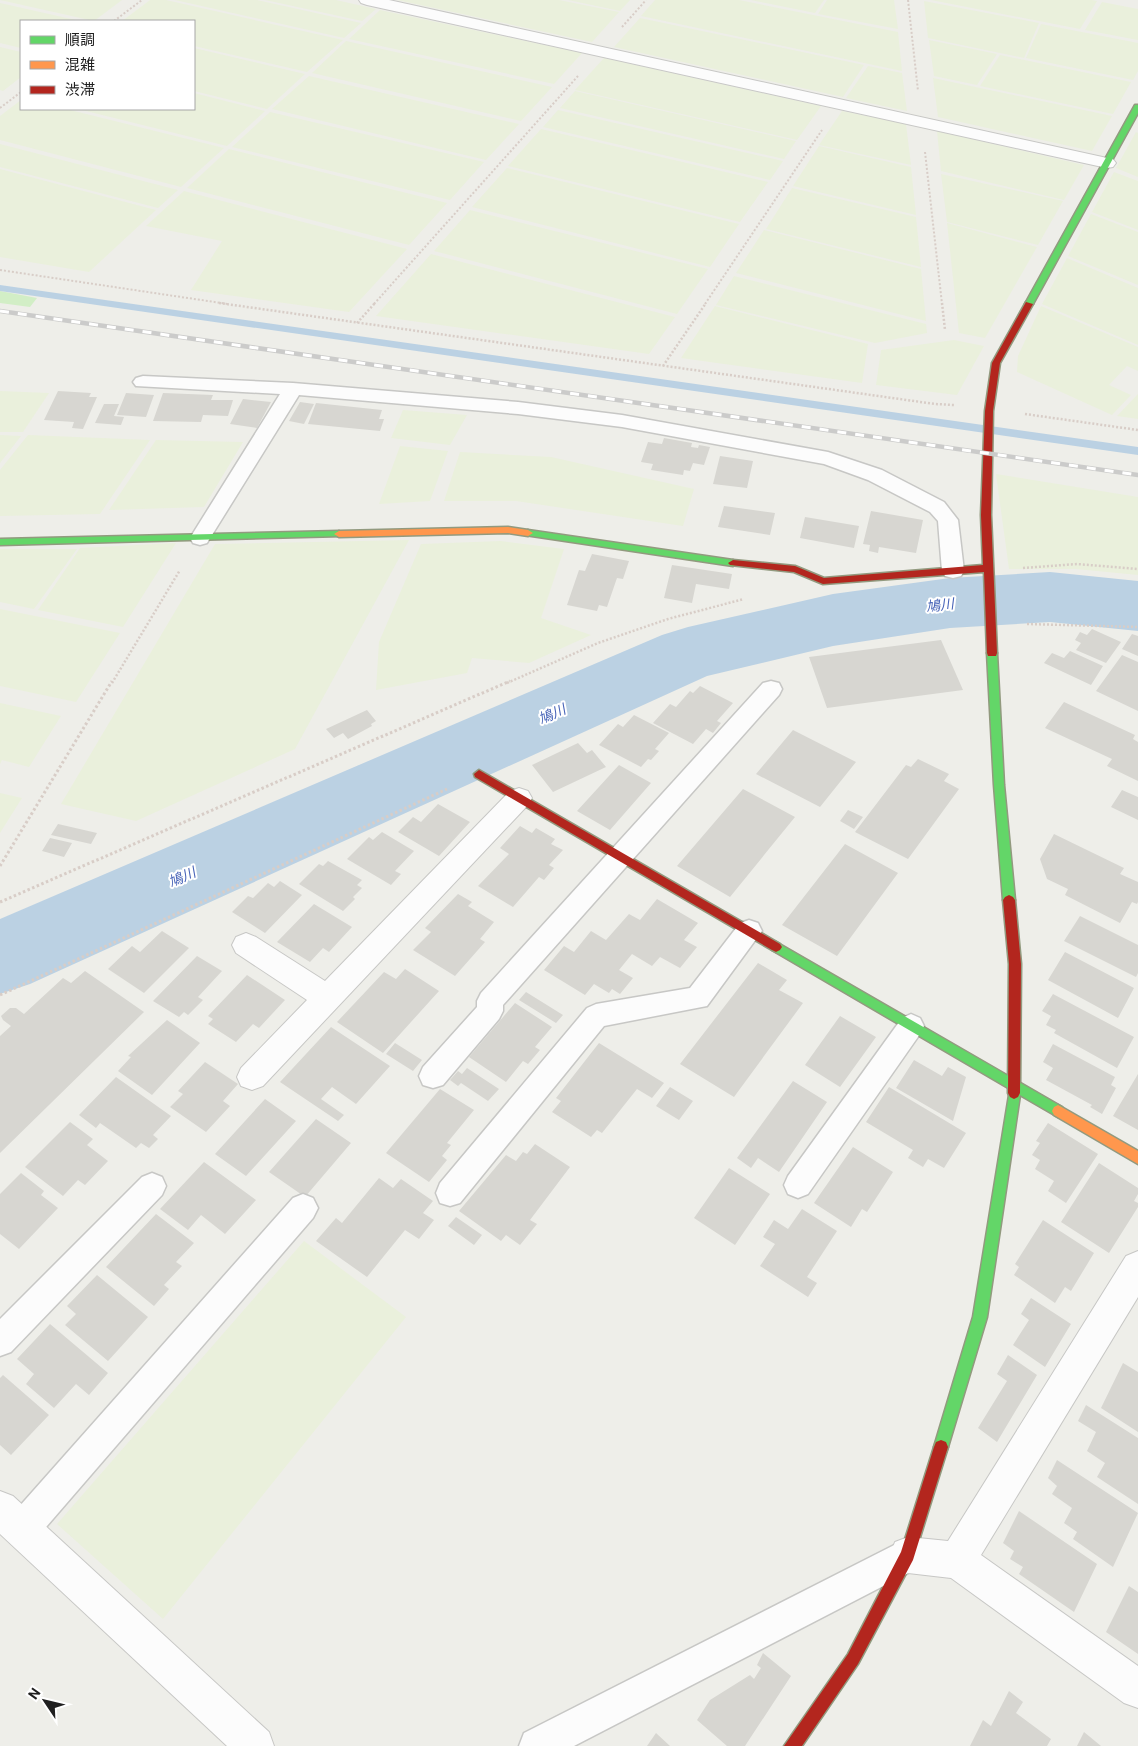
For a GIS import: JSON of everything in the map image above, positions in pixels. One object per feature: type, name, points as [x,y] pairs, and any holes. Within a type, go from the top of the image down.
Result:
[{"type":"street","points":[[367,0],[601,50],[1107,163]]},
{"type":"street","points":[[792,1746],[853,1658],[908,1555],[980,1317],[1015,1086],[1014,964],[999,785],[987,571],[986,515],[989,410],[996,363],[1138,106]]},
{"type":"street","points":[[0,542],[508,530],[748,565],[795,569],[824,581],[953,571],[987,571]]},
{"type":"street","points":[[479,774],[1138,1158]]},
{"type":"street","points":[[252,1077],[519,798]]},
{"type":"street","points":[[246,945],[327,998]]},
{"type":"street","points":[[957,1560],[1138,1266]]},
{"type":"street","points":[[11,1519],[255,1746]]},
{"type":"street","points":[[908,1555],[957,1560],[1138,1689]]},
{"type":"lane","points":[[143,382],[293,389],[537,410],[622,421],[828,458],[875,475],[938,507],[948,520],[953,571]]},
{"type":"lane","points":[[200,538],[293,389]]},
{"type":"lane","points":[[433,1076],[490,1011],[490,1001],[771,689]]},
{"type":"lane","points":[[450,1193],[596,1016],[698,998],[749,931]]},
{"type":"lane","points":[[798,1185],[911,1026]]},
{"type":"lane","points":[[0,1341],[152,1186]]},
{"type":"lane","points":[[11,1519],[303,1208]]},
{"type":"lane","points":[[537,1746],[908,1555]]},
{"type":"path","points":[[115,20],[142,0]]},
{"type":"path","points":[[357,323],[646,0]]},
{"type":"path","points":[[908,0],[945,330]]},
{"type":"path","points":[[0,108],[20,93]]},
{"type":"path","points":[[663,366],[839,103]]},
{"type":"path","points":[[0,270],[357,323],[935,404],[958,405]]},
{"type":"path","points":[[1032,416],[1138,430]]},
{"type":"path","points":[[0,866],[200,538]]},
{"type":"path","points":[[987,571],[1077,564],[1138,569]]},
{"type":"path","points":[[0,902],[598,643],[668,619],[748,598]]},
{"type":"path","points":[[989,623],[1138,627]]},
{"type":"path","points":[[0,995],[479,774]]},
{"type":"green space","points":[[0,0],[122,0],[95,20]]},
{"type":"green space","points":[[150,0],[166,0],[343,40],[307,72],[195,46],[195,20],[123,20]]},
{"type":"green space","points":[[175,0],[257,0],[361,23],[344,38]]},
{"type":"green space","points":[[265,0],[336,0],[376,9],[362,21]]},
{"type":"green space","points":[[397,0],[559,0],[619,12],[592,42]]},
{"type":"green space","points":[[568,0],[630,0],[620,11]]},
{"type":"green space","points":[[655,0],[739,0],[898,32],[902,71],[641,16]]},
{"type":"green space","points":[[751,0],[824,0],[815,13]]},
{"type":"green space","points":[[827,0],[894,0],[898,29],[818,14]]},
{"type":"green space","points":[[931,0],[1092,0],[1097,1],[1080,29]]},
{"type":"green space","points":[[924,1],[1039,23],[1024,58],[928,38]]},
{"type":"green space","points":[[1102,2],[1138,9],[1138,40],[1085,30]]},
{"type":"green space","points":[[0,3],[76,20],[20,20],[20,48],[0,43]]},
{"type":"green space","points":[[380,10],[582,53],[554,84],[349,39]]},
{"type":"green space","points":[[640,18],[864,65],[843,97],[614,47]]},
{"type":"green space","points":[[1041,24],[1138,43],[1138,71],[1133,80],[1026,58]]},
{"type":"green space","points":[[929,40],[997,54],[977,85],[934,76]]},
{"type":"green space","points":[[346,41],[552,87],[521,121],[312,73]]},
{"type":"green space","points":[[0,47],[20,52],[20,78],[3,91],[0,90]]},
{"type":"green space","points":[[195,48],[305,74],[267,109],[195,91]]},
{"type":"green space","points":[[1000,55],[1131,82],[1113,114],[980,86]]},
{"type":"green space","points":[[604,58],[821,106],[797,140],[575,90]]},
{"type":"green space","points":[[868,66],[902,73],[907,111],[846,98]]},
{"type":"green space","points":[[309,76],[519,124],[486,160],[272,109]]},
{"type":"green space","points":[[933,78],[1112,116],[1092,151],[938,117]]},
{"type":"green space","points":[[575,91],[796,141],[784,159],[560,108]]},
{"type":"green space","points":[[195,93],[265,111],[227,146],[82,110],[195,110]]},
{"type":"green space","points":[[20,101],[20,110],[70,110],[224,148],[181,187],[0,140],[0,116]]},
{"type":"green space","points":[[558,110],[783,161],[770,180],[543,127]]},
{"type":"green space","points":[[842,111],[906,124],[911,165],[819,145]]},
{"type":"green space","points":[[270,112],[484,162],[450,200],[232,147]]},
{"type":"green space","points":[[541,129],[768,182],[740,222],[508,166]]},
{"type":"green space","points":[[937,131],[1084,165],[1064,200],[941,171]]},
{"type":"green space","points":[[1136,132],[1138,133],[1138,177],[1116,168]]},
{"type":"green space","points":[[0,144],[178,190],[158,208],[0,167]]},
{"type":"green space","points":[[819,146],[911,167],[916,215],[793,186]]},
{"type":"green space","points":[[229,149],[447,203],[409,245],[187,188]]},
{"type":"green space","points":[[507,168],[739,224],[710,267],[472,207]]},
{"type":"green space","points":[[0,169],[156,210],[89,272],[0,257]]},
{"type":"green space","points":[[1114,172],[1138,181],[1138,230],[1092,212]]},
{"type":"green space","points":[[941,174],[1063,201],[1038,245],[947,222]]},
{"type":"green space","points":[[792,188],[916,217],[921,267],[766,229]]},
{"type":"green space","points":[[184,191],[407,249],[349,312],[191,290],[222,241],[146,226]]},
{"type":"green space","points":[[470,210],[708,269],[677,314],[434,251]]},
{"type":"green space","points":[[1091,214],[1138,232],[1138,285],[1068,256]]},
{"type":"green space","points":[[947,223],[1037,247],[985,338],[959,333]]},
{"type":"green space","points":[[764,230],[921,269],[926,321],[736,273]]},
{"type":"green space","points":[[431,254],[675,317],[649,354],[376,316]]},
{"type":"green space","points":[[1067,258],[1138,288],[1138,345],[1042,304]]},
{"type":"green space","points":[[734,276],[926,324],[927,333],[875,343],[716,305]]},
{"type":"green space","points":[[0,291],[37,298],[30,307],[0,303]]},
{"type":"green space","points":[[715,306],[868,344],[862,383],[681,358]]},
{"type":"green space","points":[[1041,306],[1138,347],[1138,371],[1127,366],[1109,385],[1131,395],[1112,415],[1017,372],[1018,356]]},
{"type":"green space","points":[[954,340],[984,346],[957,395],[876,385],[881,350]]},
{"type":"green space","points":[[0,391],[49,393],[23,432],[0,432]]},
{"type":"green space","points":[[1138,394],[1138,419],[1117,416]]},
{"type":"green space","points":[[403,410],[467,415],[450,445],[391,438]]},
{"type":"green space","points":[[0,435],[21,436],[0,463]]},
{"type":"green space","points":[[28,435],[150,440],[100,514],[0,516],[0,470]]},
{"type":"green space","points":[[156,440],[243,442],[204,507],[109,510]]},
{"type":"green space","points":[[400,446],[448,451],[430,501],[379,504]]},
{"type":"green space","points":[[460,452],[551,457],[694,489],[683,526],[516,501],[444,501]]},
{"type":"green space","points":[[996,474],[1138,497],[1138,575],[1076,569],[1009,569]]},
{"type":"green space","points":[[409,540],[295,749],[136,821],[61,804],[215,544]]},
{"type":"green space","points":[[501,541],[564,549],[541,618],[591,635],[529,663],[472,658],[467,673],[376,690],[379,642],[421,544]]},
{"type":"green space","points":[[176,543],[123,627],[38,610],[80,548]]},
{"type":"green space","points":[[0,549],[77,549],[34,609],[0,602]]},
{"type":"green space","points":[[0,609],[120,633],[76,702],[0,686]]},
{"type":"green space","points":[[0,703],[61,716],[29,767],[2,760],[0,764]]},
{"type":"green space","points":[[0,793],[22,798],[0,833]]},
{"type":"green space","points":[[304,1241],[406,1317],[163,1619],[57,1524]]},
{"type":"building","points":[[58,391],[91,393],[89,397],[97,397],[83,429],[72,428],[74,422],[44,420]]},
{"type":"building","points":[[126,393],[154,395],[146,417],[117,415]]},
{"type":"building","points":[[163,393],[213,395],[211,400],[233,400],[228,416],[203,415],[201,422],[153,421]]},
{"type":"building","points":[[243,399],[271,402],[257,428],[230,424]]},
{"type":"building","points":[[300,402],[314,404],[304,424],[289,421]]},
{"type":"building","points":[[316,403],[382,410],[379,419],[384,419],[380,431],[308,424]]},
{"type":"building","points":[[104,404],[119,404],[114,416],[124,417],[121,425],[95,423]]},
{"type":"building","points":[[664,438],[692,443],[691,447],[698,448],[699,445],[710,447],[704,465],[693,463],[690,471],[684,470],[683,475],[651,470],[653,464],[641,462],[648,442],[662,444]]},
{"type":"building","points":[[720,456],[753,461],[747,488],[713,484]]},
{"type":"building","points":[[724,506],[775,513],[770,535],[718,527]]},
{"type":"building","points":[[871,511],[923,520],[916,553],[879,547],[878,553],[869,551],[870,545],[863,544]]},
{"type":"building","points":[[805,517],[859,526],[854,548],[800,538]]},
{"type":"building","points":[[592,554],[629,561],[623,579],[617,578],[607,607],[599,605],[597,611],[567,605],[579,570],[585,571]]},
{"type":"building","points":[[672,565],[732,574],[729,589],[696,584],[692,603],[664,598]]},
{"type":"building","points":[[1092,629],[1121,642],[1106,663],[1076,650],[1081,643],[1075,640],[1080,632],[1087,635]]},
{"type":"building","points":[[1132,634],[1138,636],[1138,656],[1122,649]]},
{"type":"building","points":[[941,640],[963,690],[827,708],[809,657]]},
{"type":"building","points":[[1070,651],[1103,666],[1091,685],[1044,663],[1052,653],[1064,658]]},
{"type":"building","points":[[1122,655],[1138,662],[1138,711],[1096,691]]},
{"type":"building","points":[[700,686],[733,703],[717,721],[721,723],[713,733],[706,729],[693,744],[653,723],[670,704],[676,707],[690,691],[693,693]]},
{"type":"building","points":[[1064,702],[1135,735],[1133,739],[1138,742],[1138,781],[1107,766],[1112,759],[1045,728]]},
{"type":"building","points":[[367,710],[376,721],[371,724],[372,726],[348,739],[343,733],[334,738],[326,729]]},
{"type":"building","points":[[634,715],[669,733],[655,749],[659,751],[641,767],[599,745],[618,724],[623,727]]},
{"type":"building","points":[[793,730],[856,762],[820,807],[756,774]]},
{"type":"building","points":[[578,743],[587,753],[592,750],[606,767],[553,792],[532,765]]},
{"type":"building","points":[[918,759],[949,774],[944,781],[959,789],[908,859],[855,832],[906,765],[911,767]]},
{"type":"building","points":[[619,765],[651,783],[610,830],[577,811]]},
{"type":"building","points":[[743,789],[795,817],[730,897],[677,866]]},
{"type":"building","points":[[1122,790],[1138,797],[1138,820],[1111,807]]},
{"type":"building","points":[[438,804],[470,822],[439,856],[398,832],[413,817],[421,822]]},
{"type":"building","points":[[848,810],[863,817],[854,829],[840,821]]},
{"type":"building","points":[[58,824],[97,833],[91,844],[51,835]]},
{"type":"building","points":[[520,826],[532,833],[536,828],[555,839],[551,844],[563,850],[549,865],[554,868],[544,880],[539,877],[513,907],[478,886],[509,854],[500,848]]},
{"type":"building","points":[[382,832],[414,851],[395,871],[401,874],[391,885],[347,859],[369,837],[373,840]]},
{"type":"building","points":[[1054,834],[1124,868],[1120,874],[1138,882],[1138,902],[1137,904],[1132,902],[1120,923],[1065,895],[1068,889],[1047,879],[1040,859]]},
{"type":"building","points":[[50,838],[72,843],[64,857],[42,851]]},
{"type":"building","points":[[845,844],[898,873],[837,956],[782,925]]},
{"type":"building","points":[[328,861],[362,880],[357,885],[362,888],[353,897],[355,899],[343,911],[299,884],[319,864],[323,866]]},
{"type":"building","points":[[280,881],[302,895],[265,933],[232,912],[248,896],[253,898],[268,883],[274,887]]},
{"type":"building","points":[[458,894],[472,902],[468,906],[494,922],[480,939],[485,942],[455,976],[413,950],[431,932],[425,928]]},
{"type":"building","points":[[657,899],[698,923],[684,940],[697,947],[680,968],[660,957],[652,966],[632,954],[619,970],[633,978],[620,994],[612,989],[609,993],[594,984],[585,995],[544,970],[564,946],[574,952],[591,931],[606,940],[629,914],[640,920]]},
{"type":"building","points":[[314,904],[352,927],[329,952],[323,948],[310,962],[277,942]]},
{"type":"building","points":[[1080,916],[1138,945],[1138,973],[1136,977],[1064,941]]},
{"type":"building","points":[[162,931],[189,948],[144,993],[108,969],[132,946],[140,952]]},
{"type":"building","points":[[1065,952],[1134,988],[1118,1018],[1048,980]]},
{"type":"building","points":[[197,956],[222,971],[198,997],[203,1000],[188,1015],[184,1012],[179,1017],[153,1001]]},
{"type":"building","points":[[758,963],[787,980],[779,990],[803,1003],[734,1097],[680,1064]]},
{"type":"building","points":[[405,969],[439,991],[383,1053],[337,1022],[384,972],[396,979]]},
{"type":"building","points":[[85,971],[144,1012],[0,1153],[0,1036],[11,1026],[1,1016],[10,1008],[16,1008],[24,1014],[63,978],[71,983]]},
{"type":"building","points":[[247,975],[285,1000],[259,1028],[253,1024],[236,1042],[208,1024],[213,1019],[208,1016]]},
{"type":"building","points":[[526,992],[563,1015],[556,1023],[519,1000]]},
{"type":"building","points":[[1053,994],[1134,1037],[1117,1068],[1054,1033],[1056,1030],[1046,1025],[1051,1016],[1042,1011]]},
{"type":"building","points":[[515,1003],[552,1027],[535,1047],[540,1050],[528,1064],[523,1061],[506,1082],[469,1057]]},
{"type":"building","points":[[840,1016],[876,1037],[840,1087],[805,1065]]},
{"type":"building","points":[[167,1020],[200,1043],[152,1095],[118,1071],[131,1057],[128,1056]]},
{"type":"building","points":[[331,1027],[390,1066],[356,1104],[332,1087],[321,1099],[344,1115],[338,1121],[280,1082]]},
{"type":"building","points":[[395,1043],[422,1060],[413,1071],[386,1054]]},
{"type":"building","points":[[599,1043],[664,1083],[652,1098],[637,1089],[602,1133],[597,1130],[591,1137],[552,1112],[561,1101],[556,1098]]},
{"type":"building","points":[[1053,1044],[1115,1077],[1111,1085],[1116,1088],[1102,1114],[1090,1107],[1092,1105],[1046,1080],[1053,1068],[1043,1062]]},
{"type":"building","points":[[914,1060],[942,1076],[948,1067],[966,1077],[953,1121],[896,1088]]},
{"type":"building","points":[[205,1062],[238,1084],[223,1101],[230,1106],[206,1132],[170,1107],[183,1094],[178,1091]]},
{"type":"building","points":[[467,1068],[499,1089],[488,1101],[461,1083],[458,1086],[450,1080],[458,1071],[462,1074]]},
{"type":"building","points":[[1138,1074],[1138,1130],[1113,1116]]},
{"type":"building","points":[[116,1077],[171,1116],[153,1135],[158,1139],[149,1148],[141,1143],[136,1148],[100,1123],[96,1128],[79,1115]]},
{"type":"building","points":[[793,1081],[827,1102],[779,1172],[758,1158],[751,1168],[737,1158]]},
{"type":"building","points":[[670,1087],[693,1101],[679,1120],[656,1106]]},
{"type":"building","points":[[889,1087],[966,1133],[944,1168],[928,1159],[923,1167],[908,1158],[913,1150],[866,1122]]},
{"type":"building","points":[[440,1089],[474,1110],[447,1143],[451,1145],[442,1156],[447,1160],[429,1182],[386,1153]]},
{"type":"building","points":[[265,1099],[296,1121],[246,1176],[215,1154]]},
{"type":"building","points":[[316,1119],[351,1143],[305,1197],[269,1172]]},
{"type":"building","points":[[70,1122],[93,1139],[87,1145],[108,1161],[85,1185],[78,1180],[63,1196],[25,1167]]},
{"type":"building","points":[[1048,1123],[1098,1154],[1066,1203],[1048,1191],[1054,1181],[1035,1169],[1040,1160],[1032,1155],[1040,1143],[1036,1141]]},
{"type":"building","points":[[535,1144],[570,1167],[530,1220],[537,1224],[520,1245],[506,1235],[501,1241],[459,1211],[506,1155],[516,1161],[523,1152],[527,1154]]},
{"type":"building","points":[[853,1147],[893,1172],[867,1212],[862,1209],[851,1227],[814,1203]]},
{"type":"building","points":[[204,1162],[256,1200],[225,1234],[201,1215],[188,1230],[160,1209]]},
{"type":"building","points":[[1099,1163],[1138,1188],[1138,1194],[1134,1201],[1138,1203],[1138,1207],[1109,1253],[1061,1222]]},
{"type":"building","points":[[729,1168],[770,1194],[735,1245],[694,1218]]},
{"type":"building","points":[[21,1173],[44,1191],[41,1195],[58,1208],[19,1249],[0,1234],[0,1194]]},
{"type":"building","points":[[379,1178],[393,1188],[401,1179],[433,1201],[423,1213],[434,1220],[419,1239],[405,1230],[367,1277],[316,1241],[336,1218],[342,1223]]},
{"type":"building","points":[[802,1209],[837,1231],[807,1277],[817,1283],[808,1297],[760,1266],[775,1244],[763,1237],[774,1220],[788,1229]]},
{"type":"building","points":[[156,1214],[194,1243],[176,1262],[182,1266],[164,1285],[169,1289],[154,1306],[106,1267]]},
{"type":"building","points":[[456,1217],[482,1235],[474,1245],[448,1226]]},
{"type":"building","points":[[1043,1220],[1094,1253],[1071,1291],[1065,1287],[1055,1303],[1014,1275],[1019,1267],[1015,1264]]},
{"type":"building","points":[[97,1275],[148,1317],[108,1361],[65,1325],[76,1314],[67,1306]]},
{"type":"building","points":[[1031,1298],[1071,1324],[1045,1367],[1013,1345],[1029,1320],[1021,1314]]},
{"type":"building","points":[[50,1324],[108,1373],[89,1395],[76,1384],[54,1408],[26,1384],[34,1374],[17,1359]]},
{"type":"building","points":[[1008,1355],[1037,1375],[997,1442],[978,1428],[1007,1381],[997,1374]]},
{"type":"building","points":[[1123,1363],[1138,1372],[1138,1432],[1101,1408]]},
{"type":"building","points":[[3,1375],[49,1415],[11,1455],[0,1445],[0,1378]]},
{"type":"building","points":[[1086,1405],[1138,1438],[1138,1504],[1097,1477],[1105,1463],[1087,1451],[1096,1432],[1078,1421]]},
{"type":"building","points":[[1057,1460],[1138,1513],[1113,1567],[1073,1539],[1077,1532],[1064,1523],[1072,1508],[1052,1494],[1057,1486],[1048,1478]]},
{"type":"building","points":[[1019,1511],[1097,1564],[1074,1612],[1019,1574],[1023,1567],[1010,1559],[1014,1551],[1003,1543]]},
{"type":"building","points":[[1129,1586],[1138,1592],[1138,1654],[1106,1632]]},
{"type":"building","points":[[763,1653],[791,1676],[745,1746],[727,1746],[697,1720],[710,1700],[750,1675],[754,1679],[761,1668],[757,1665]]},
{"type":"building","points":[[1009,1691],[1023,1702],[1016,1713],[1051,1739],[1047,1746],[970,1746],[983,1720],[991,1726]]},
{"type":"building","points":[[1084,1732],[1101,1746],[1077,1746]]},
{"type":"building","points":[[656,1733],[670,1746],[647,1746]]},
{"type":"waterway","points":[[0,288],[1138,451]]},
{"type":"waterway","name":"鳩川","points":[[0,958],[688,654],[833,620],[950,603],[1050,597],[1138,606]]},
{"type":"railway","points":[[0,311],[1138,475]]},
{"type":"traffic: fast","points":[[1029,304],[1138,107]]},
{"type":"traffic: fast","points":[[528,533],[733,563]]},
{"type":"traffic: fast","points":[[0,542],[339,534]]},
{"type":"traffic: fast","points":[[992,653],[999,785],[1009,900]]},
{"type":"traffic: fast","points":[[776,947],[1058,1111]]},
{"type":"traffic: fast","points":[[941,1447],[980,1317],[1014,1093]]},
{"type":"traffic: slow","points":[[339,534],[508,530],[528,533]]},
{"type":"traffic: slow","points":[[1058,1111],[1138,1158]]},
{"type":"traffic: jam","points":[[992,653],[986,515],[989,411],[996,363],[1029,304]]},
{"type":"traffic: jam","points":[[733,563],[795,569],[823,581],[987,568]]},
{"type":"traffic: jam","points":[[479,774],[776,947]]},
{"type":"traffic: jam","points":[[1009,900],[1015,964],[1014,1093]]},
{"type":"traffic: jam","points":[[792,1746],[853,1659],[908,1555],[941,1447]]}]
